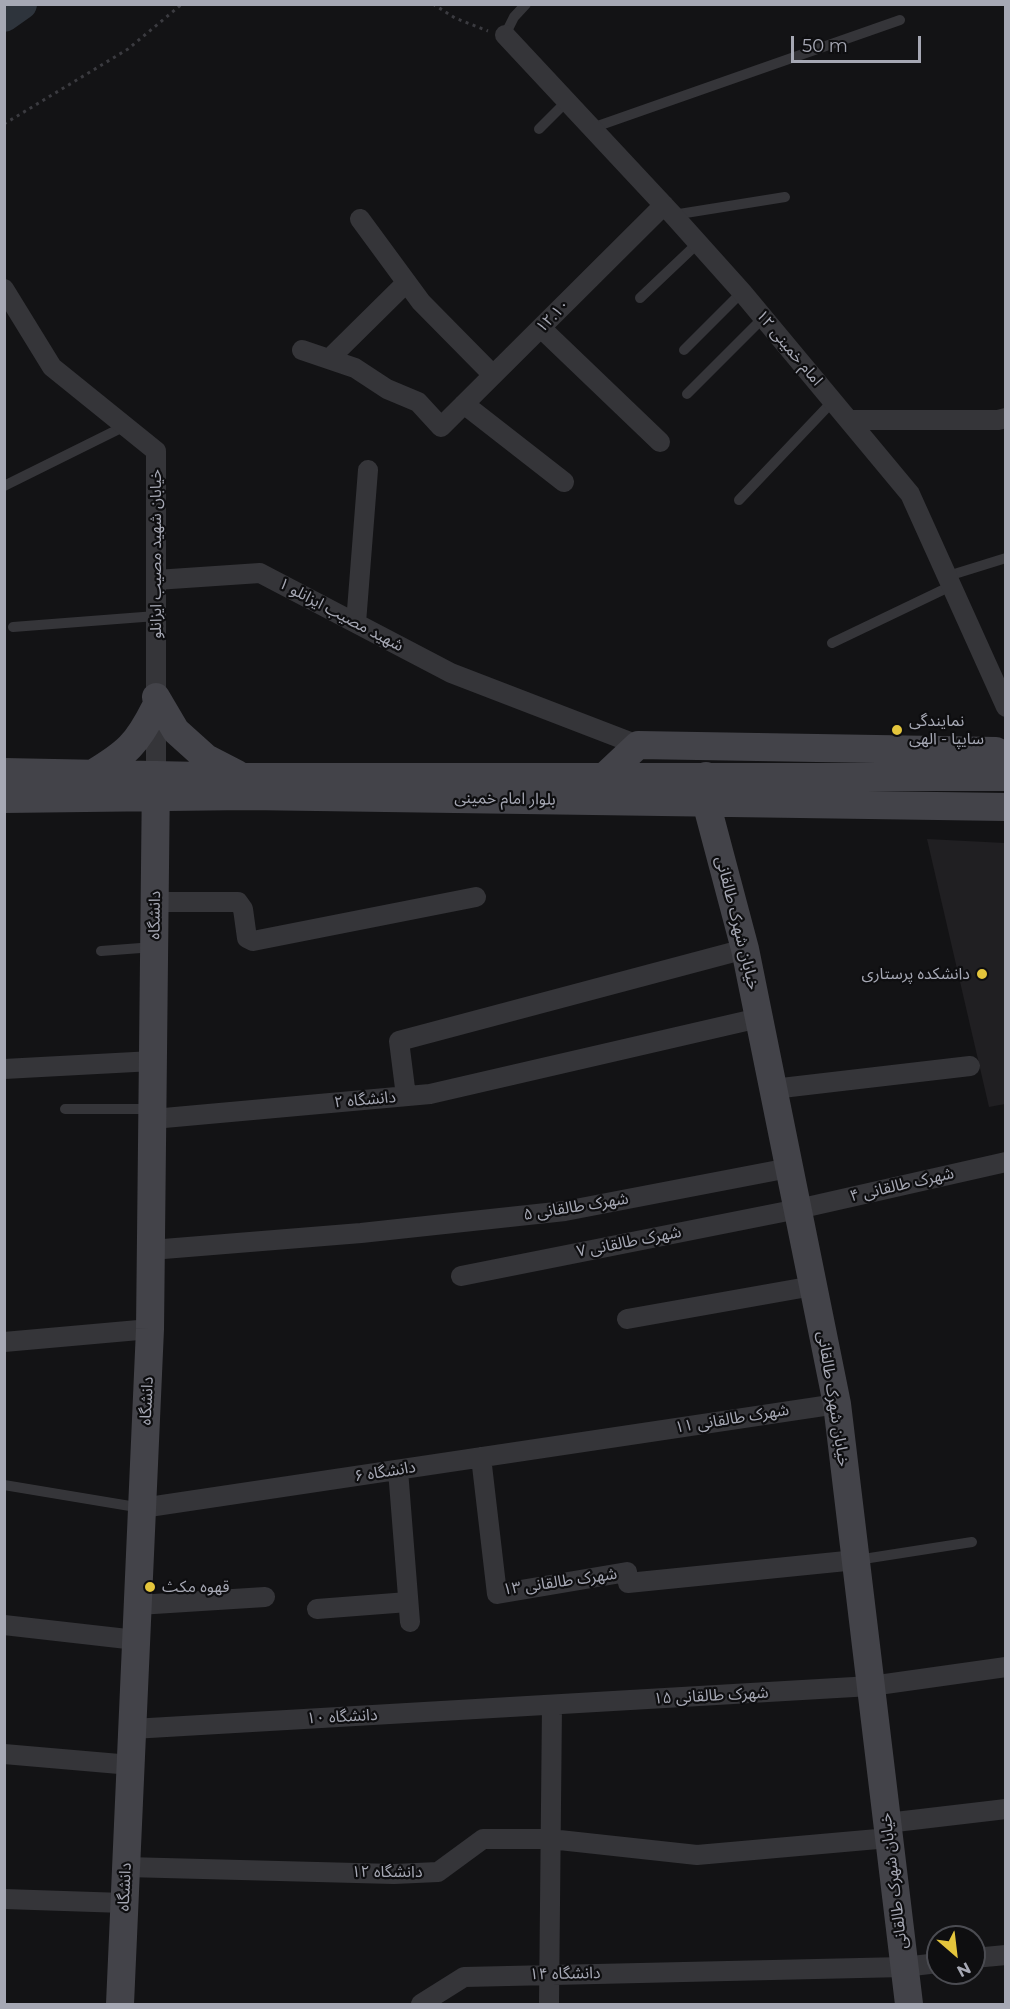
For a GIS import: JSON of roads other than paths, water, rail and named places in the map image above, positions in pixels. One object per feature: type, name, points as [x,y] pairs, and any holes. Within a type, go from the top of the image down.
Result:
[{"type":"main road","points":[[92,774],[119,758],[141,735],[156,702]]},
{"type":"main road","points":[[156,702],[176,731],[206,758],[242,776]]},
{"type":"main road","points":[[605,776],[638,744],[996,751],[1005,757]]},
{"type":"main road","points":[[712,785],[725,747]]},
{"type":"main road","name":"بلوار امام خمینی","points":[[4,772],[92,774],[156,786],[248,796],[1005,777]]},
{"type":"main road","name":"بلوار امام خمینی","points":[[4,798],[156,786],[242,776],[605,776],[1005,807]]},
{"type":"main road","name":"خیابان شهرک طالقانی","points":[[712,785],[837,1404],[909,2004]]},
{"type":"main road","name":"دانشگاه","points":[[120,2004],[150,1329],[156,786]]},
{"type":"street","name":"امام خمینی ۱۲","points":[[505,35],[669,210],[742,292],[910,494],[1005,707]]},
{"type":"street","name":"۱۲.۱۰","points":[[329,359],[355,368],[387,389],[418,402],[441,427],[541,328],[669,210]]},
{"type":"street","points":[[360,219],[421,302],[493,375]]},
{"type":"street","points":[[302,350],[329,359],[406,283]]},
{"type":"street","name":"خیابان شهید مصیب ایزانلو","points":[[4,289],[52,367],[156,451],[156,786]]},
{"type":"street","points":[[541,328],[660,442]]},
{"type":"street","points":[[464,404],[564,482]]},
{"type":"street","points":[[849,420],[998,420],[1005,418]]},
{"type":"street","points":[[356,623],[368,470]]},
{"type":"street","name":"شهید مصیب ایزانلو ۱","points":[[156,580],[260,573],[451,673],[638,744]]},
{"type":"street","points":[[155,902],[238,902],[243,909],[246,938],[253,941],[476,897]]},
{"type":"street","points":[[406,1096],[399,1041],[745,949]]},
{"type":"street","name":"دانشگاه ۲","points":[[153,1114],[430,1094],[759,1018]]},
{"type":"street","points":[[4,1069],[153,1061]]},
{"type":"street","points":[[773,1089],[970,1066]]},
{"type":"street","name":"شهرک طالقانی ۴","points":[[798,1209],[1005,1162]]},
{"type":"street","name":"شهرک طالقانی ۵","points":[[151,1250],[361,1233],[565,1211],[789,1168]]},
{"type":"street","name":"شهرک طالقانی ۷","points":[[461,1276],[798,1209]]},
{"type":"street","points":[[627,1319],[813,1286]]},
{"type":"street","points":[[4,1342],[150,1329]]},
{"type":"street","name":"شهرک طالقانی ۱۱","points":[[627,1435],[837,1404]]},
{"type":"street","name":"دانشگاه ۶","points":[[142,1508],[627,1435]]},
{"type":"street","name":"شهرک طالقانی ۱۳","points":[[481,1457],[497,1594],[627,1572],[628,1583],[856,1560]]},
{"type":"street","points":[[398,1470],[410,1622]]},
{"type":"street","points":[[138,1605],[265,1597]]},
{"type":"street","points":[[317,1609],[408,1602]]},
{"type":"street","points":[[4,1625],[136,1640]]},
{"type":"street","name":"شهرک طالقانی ۱۵","points":[[552,1705],[871,1686],[1005,1667]]},
{"type":"street","points":[[549,2004],[552,1705]]},
{"type":"street","name":"دانشگاه ۱۰","points":[[132,1729],[552,1705]]},
{"type":"street","points":[[4,1754],[131,1765]]},
{"type":"street","name":"دانشگاه ۱۲","points":[[126,1867],[394,1874],[438,1872],[483,1839],[550,1839],[709,1855],[888,1831],[1005,1809]]},
{"type":"street","points":[[4,1899],[124,1903]]},
{"type":"street","points":[[986,1956],[1005,1954]]},
{"type":"street","name":"دانشگاه ۱۴","points":[[421,2004],[464,1977],[904,1967],[926,1964]]},
{"type":"lane","points":[[505,35],[514,17],[526,4]]},
{"type":"lane","points":[[592,128],[900,20]]},
{"type":"lane","points":[[539,129],[567,101]]},
{"type":"lane","points":[[669,210],[785,197]]},
{"type":"lane","points":[[640,298],[698,243]]},
{"type":"lane","points":[[684,350],[742,292]]},
{"type":"lane","points":[[687,394],[763,318]]},
{"type":"lane","points":[[739,500],[833,401]]},
{"type":"lane","points":[[4,486],[125,426]]},
{"type":"lane","points":[[832,643],[950,581],[1005,558]]},
{"type":"lane","points":[[13,627],[156,616]]},
{"type":"lane","points":[[101,951],[154,947]]},
{"type":"lane","points":[[64,1109],[153,1114]]},
{"type":"lane","points":[[4,1485],[142,1508]]},
{"type":"lane","points":[[856,1560],[972,1542]]},
{"type":"waterway","points":[[4,16],[21,4]]},
{"type":"place","name":"نمایندگی سایپا - الهی","points":[[897,730]]},
{"type":"place","name":"دانشکده پرستاری","points":[[982,974]]},
{"type":"place","name":"قهوه مکث","points":[[150,1587]]}]
